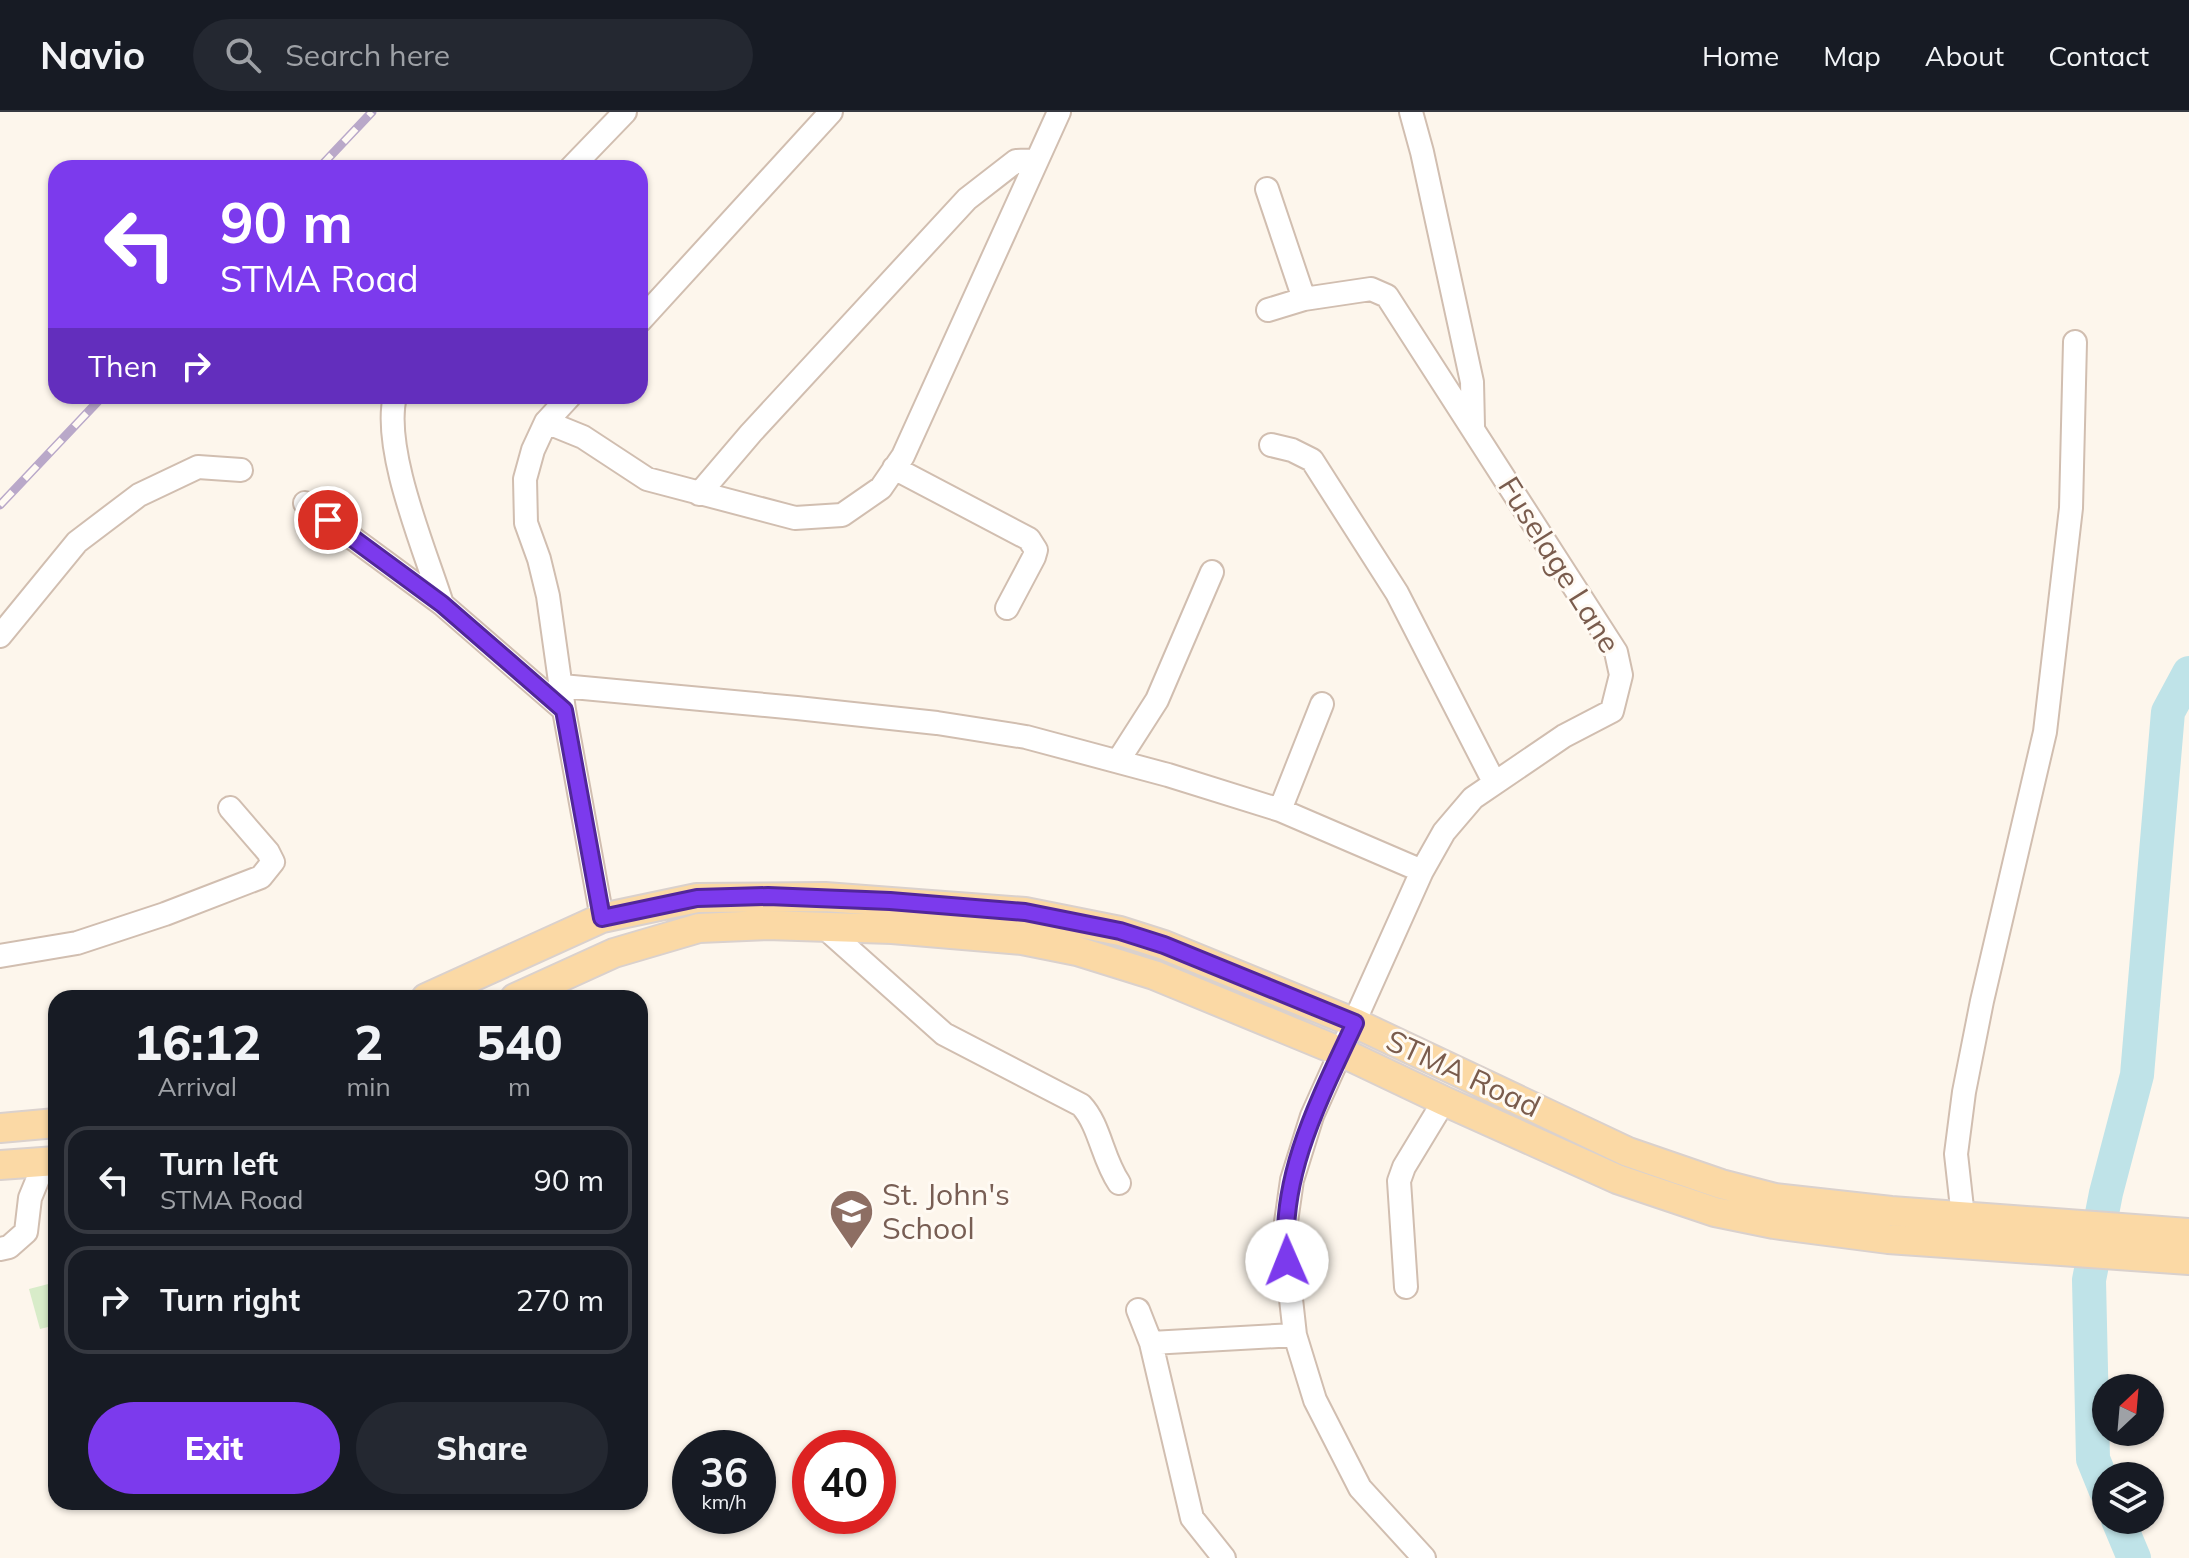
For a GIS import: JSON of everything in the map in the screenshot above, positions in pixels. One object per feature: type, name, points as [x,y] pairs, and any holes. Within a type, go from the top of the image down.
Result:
[{"type":"main road","name":"STMA Road","points":[[444,990],[602,918],[697,898],[768,896],[890,901],[1025,912],[1120,931],[1164,945],[1355,1023],[1628,1152],[1721,1184],[1775,1198],[1963,1217],[2073,1240]]},
{"type":"main road","name":"STMA Road","points":[[533,990],[614,953],[699,928],[767,925],[892,929],[1022,940],[1077,951],[1154,975],[1341,1052],[1617,1179],[1715,1212],[1850,1235],[2117,1240],[2189,1233]]},
{"type":"main road","points":[[0,1128],[48,1124]]},
{"type":"main road","points":[[0,1165],[48,1162]]},
{"type":"main road","name":"STMA Road","points":[[2117,1240],[2189,1260]]},
{"type":"street","points":[[579,160],[625,112]]},
{"type":"street","points":[[648,312],[831,112]]},
{"type":"street","points":[[546,422],[583,437],[647,479],[795,518],[842,515],[881,488],[903,456],[1059,112]]},
{"type":"street","points":[[1411,112],[1472,382],[1473,427]]},
{"type":"street","points":[[699,494],[751,433],[967,199],[1016,161],[1036,160]]},
{"type":"street","points":[[1267,189],[1304,299]]},
{"type":"street","name":"Fuselage Lane","points":[[1268,310],[1304,299],[1371,289],[1387,296],[1616,652],[1621,675],[1612,711],[1564,736],[1494,782],[1473,798],[1444,832],[1422,871],[1312,1116],[1292,1180],[1284,1236],[1295,1335],[1315,1400],[1360,1488],[1424,1558]]},
{"type":"street","points":[[1963,1217],[1956,1154],[1964,1092],[1982,1001],[2045,732],[2071,508],[2075,342]]},
{"type":"street","points":[[395,404],[393,439],[442,604]]},
{"type":"street","points":[[563,404],[546,422],[533,450],[525,479],[526,523],[548,596],[564,710],[602,918]]},
{"type":"street","points":[[1271,445],[1312,460],[1319,470],[1397,593],[1494,782]]},
{"type":"street","points":[[0,636],[77,542],[139,495],[198,467],[241,470]]},
{"type":"street","points":[[894,468],[1029,539],[1034,545],[1034,557],[1007,608]]},
{"type":"street","points":[[305,503],[442,604],[564,710]]},
{"type":"street","points":[[1118,761],[1157,700],[1212,572]]},
{"type":"street","points":[[562,686],[937,723],[1026,737],[1280,810],[1422,871]]},
{"type":"street","points":[[1280,810],[1322,704]]},
{"type":"street","points":[[0,956],[77,943],[165,914],[261,877],[273,862],[230,808]]},
{"type":"street","points":[[824,927],[944,1034],[1081,1105],[1090,1115],[1105,1159],[1119,1183]]},
{"type":"street","points":[[1406,1287],[1399,1181],[1404,1167],[1444,1101]]},
{"type":"street","points":[[0,1249],[9,1247],[26,1232],[30,1198],[48,1166]]},
{"type":"street","points":[[1138,1310],[1151,1343],[1192,1518],[1224,1558]]},
{"type":"street","points":[[1151,1343],[1295,1335]]},
{"type":"green space","points":[[48,1284],[48,1327],[40,1329],[29,1289]]},
{"type":"waterway","points":[[2094,1462],[2089,1280],[2106,1193],[2137,1075],[2168,712],[2189,673]]},
{"type":"waterway","points":[[2124,1534],[2134,1558]]},
{"type":"railway","points":[[327,160],[372,112]]},
{"type":"railway","points":[[0,505],[95,404]]},
{"type":"place","name":"St. John's School","points":[[851,1251]]},
{"type":"route","points":[[328,520],[442,604],[512,668],[564,710],[602,918],[633,909],[697,898],[768,896],[958,905],[1025,912],[1120,931],[1164,945],[1355,1023],[1312,1116],[1292,1180],[1284,1236],[1287,1261]]}]
